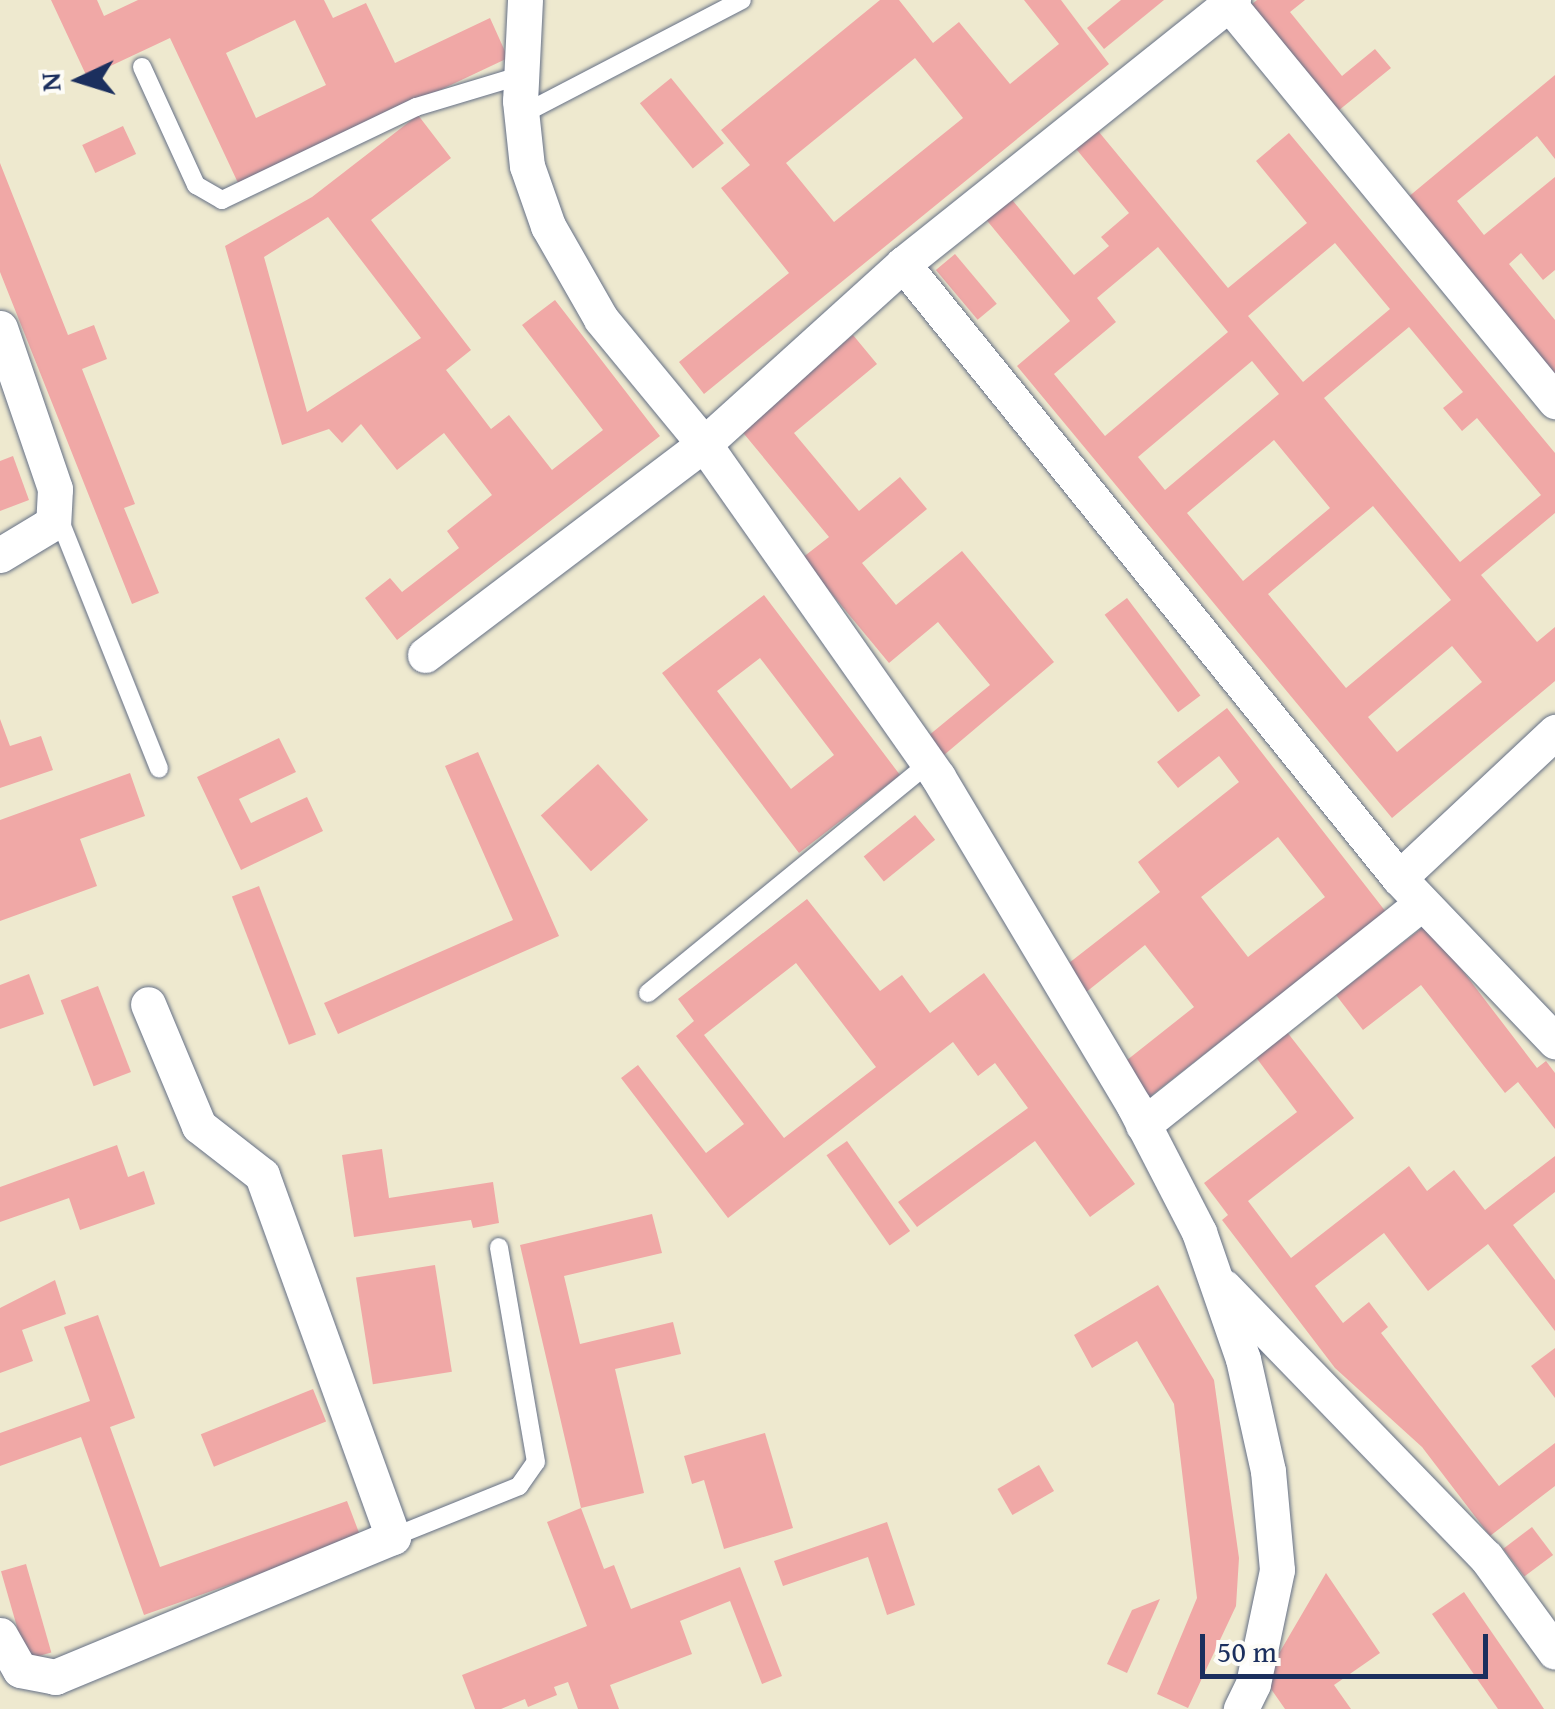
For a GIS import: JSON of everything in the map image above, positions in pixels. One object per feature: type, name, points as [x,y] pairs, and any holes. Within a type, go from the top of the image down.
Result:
[{"type":"street","points":[[525,0],[519,76],[521,115],[527,166],[548,226],[601,319],[704,444],[929,764],[1143,1125],[1214,1276],[1243,1359],[1268,1471],[1276,1570],[1253,1684],[1241,1709]]},
{"type":"street","points":[[426,656],[704,444],[904,264],[1231,2],[1555,401]]},
{"type":"street","points":[[904,264],[1410,891],[1555,1041]]},
{"type":"street","points":[[0,328],[39,432],[54,506],[53,523],[0,555]]},
{"type":"street","points":[[1143,1125],[1410,891],[1555,732]]},
{"type":"street","points":[[0,1636],[20,1670],[56,1677],[392,1537],[262,1175],[199,1126],[148,1004]]},
{"type":"street","points":[[1214,1276],[1486,1557],[1555,1652]]},
{"type":"lane","points":[[521,115],[742,0]]},
{"type":"lane","points":[[142,67],[196,185],[222,200],[416,106],[519,76]]},
{"type":"lane","points":[[54,506],[159,769]]},
{"type":"lane","points":[[648,993],[929,764]]},
{"type":"lane","points":[[392,1537],[519,1486],[536,1462],[499,1247]]},
{"type":"building","points":[[51,0],[97,0],[104,16],[138,0],[324,0],[333,18],[366,3],[395,63],[490,18],[508,58],[239,185],[170,38],[87,77]],"holes":[[[295,20],[326,85],[256,118],[226,53]]]},
{"type":"building","points":[[880,0],[899,0],[933,43],[959,22],[1010,84],[1059,44],[1024,0],[1061,0],[1109,64],[704,394],[679,362],[789,273],[721,188],[750,165],[721,130]],"holes":[[[915,58],[963,118],[834,222],[786,163]]]},
{"type":"building","points":[[1121,0],[1164,0],[1104,49],[1087,28]]},
{"type":"building","points":[[1257,0],[1305,0],[1290,12],[1342,76],[1375,49],[1391,68],[1333,115],[1246,9]]},
{"type":"building","points":[[1555,75],[1555,159],[1537,136],[1457,201],[1484,235],[1555,177],[1555,270],[1543,280],[1521,253],[1509,264],[1555,320],[1555,377],[1407,198]]},
{"type":"building","points":[[671,78],[724,143],[693,168],[640,103]]},
{"type":"building","points":[[418,115],[451,158],[371,220],[471,350],[446,370],[491,429],[509,415],[552,470],[603,430],[522,325],[555,300],[660,436],[397,640],[365,598],[390,578],[402,592],[459,548],[447,531],[492,495],[444,433],[397,470],[361,424],[342,443],[329,429],[282,445],[225,246],[312,197]],"holes":[[[328,217],[421,338],[307,412],[264,257]]]},
{"type":"building","points":[[123,126],[136,154],[95,173],[82,145]]},
{"type":"building","points":[[1094,126],[1228,288],[1307,223],[1256,161],[1289,133],[1555,453],[1555,513],[1481,575],[1537,642],[1555,627],[1555,681],[1392,818],[1017,366],[1070,321],[984,217],[1009,196],[1074,275],[1109,246],[1101,237],[1129,213],[1072,144]],"holes":[[[1335,243],[1390,309],[1303,382],[1248,316]],[[1158,247],[1228,332],[1105,436],[1054,374],[1116,322],[1097,298]],[[1409,327],[1463,392],[1443,408],[1462,431],[1477,418],[1541,495],[1460,562],[1324,398]],[[1252,361],[1279,394],[1165,490],[1138,457]],[[1274,440],[1330,508],[1243,581],[1187,513]],[[1373,506],[1451,600],[1346,688],[1268,594]],[[1452,646],[1482,682],[1397,752],[1368,717]]]},
{"type":"building","points":[[0,163],[68,335],[94,325],[107,359],[82,369],[135,504],[124,508],[159,593],[132,604],[0,272]]},
{"type":"building","points":[[955,254],[997,304],[978,320],[936,270]]},
{"type":"building","points":[[853,335],[877,364],[794,433],[859,511],[900,477],[927,509],[862,563],[896,605],[962,551],[1054,662],[944,755],[928,736],[990,685],[938,622],[889,663],[802,558],[829,537],[740,429]]},
{"type":"building","points":[[13,456],[29,500],[0,511],[0,461]]},
{"type":"building","points":[[764,595],[900,775],[799,853],[662,673]],"holes":[[[760,658],[834,755],[791,789],[717,691]]]},
{"type":"building","points":[[1127,598],[1200,695],[1178,712],[1105,615]]},
{"type":"building","points":[[1227,708],[1386,912],[1143,1102],[1117,1068],[1194,1007],[1145,945],[1080,997],[1060,970],[1160,892],[1138,862],[1239,782],[1219,756],[1178,788],[1157,762]],"holes":[[[1278,837],[1325,897],[1248,957],[1201,897]]]},
{"type":"building","points":[[0,719],[10,746],[41,736],[53,770],[0,788]]},
{"type":"building","points":[[279,738],[296,772],[239,799],[251,823],[307,797],[323,831],[241,870],[197,777]]},
{"type":"building","points":[[478,752],[559,936],[338,1034],[324,1003],[513,920],[445,766]]},
{"type":"building","points":[[598,764],[648,820],[591,871],[541,816]]},
{"type":"building","points":[[130,773],[145,816],[80,839],[97,886],[0,921],[0,820]]},
{"type":"building","points":[[915,815],[935,840],[884,881],[864,857]]},
{"type":"building","points":[[259,886],[316,1034],[289,1045],[232,896]]},
{"type":"building","points":[[807,899],[880,991],[902,975],[930,1013],[984,973],[1135,1184],[1090,1217],[1035,1141],[917,1227],[898,1202],[1028,1108],[995,1063],[978,1076],[953,1042],[728,1218],[621,1078],[638,1065],[706,1153],[744,1124],[676,1036],[694,1021],[678,999]],"holes":[[[796,963],[876,1067],[784,1138],[704,1035]]]},
{"type":"building","points":[[1427,924],[1537,1068],[1546,1061],[1555,1073],[1555,1129],[1518,1082],[1505,1093],[1421,985],[1363,1030],[1336,995]]},
{"type":"building","points":[[29,974],[44,1014],[0,1029],[0,985]]},
{"type":"building","points":[[98,986],[131,1072],[94,1086],[61,1000]]},
{"type":"building","points":[[1287,1032],[1354,1118],[1248,1201],[1291,1258],[1409,1166],[1427,1191],[1454,1170],[1485,1210],[1555,1156],[1555,1192],[1513,1225],[1555,1280],[1555,1331],[1488,1244],[1428,1291],[1384,1233],[1315,1286],[1343,1323],[1369,1302],[1388,1327],[1381,1333],[1499,1486],[1555,1443],[1555,1486],[1490,1536],[1422,1447],[1335,1368],[1222,1220],[1228,1215],[1204,1183],[1297,1112],[1255,1056]]},
{"type":"building","points":[[847,1141],[910,1231],[890,1245],[827,1155]]},
{"type":"building","points":[[117,1145],[128,1177],[144,1171],[155,1204],[80,1230],[69,1198],[0,1222],[0,1187]]},
{"type":"building","points":[[382,1149],[389,1198],[493,1182],[499,1223],[473,1228],[471,1220],[354,1237],[342,1155]]},
{"type":"building","points":[[652,1214],[662,1253],[564,1276],[580,1344],[673,1322],[681,1354],[615,1369],[644,1493],[581,1508],[520,1245]]},
{"type":"building","points":[[435,1265],[452,1372],[373,1384],[356,1278]]},
{"type":"building","points":[[55,1280],[66,1314],[22,1330],[33,1361],[0,1373],[0,1308]]},
{"type":"building","points":[[1158,1285],[1214,1380],[1239,1558],[1236,1606],[1188,1708],[1157,1694],[1197,1598],[1174,1404],[1137,1341],[1092,1368],[1074,1335]]},
{"type":"building","points":[[98,1315],[135,1418],[110,1427],[160,1567],[347,1501],[361,1538],[144,1615],[81,1437],[0,1466],[0,1433],[90,1401],[64,1327]]},
{"type":"building","points":[[1555,1348],[1555,1398],[1531,1366]]},
{"type":"building","points":[[313,1389],[326,1421],[214,1467],[201,1434]]},
{"type":"building","points":[[765,1433],[793,1528],[724,1549],[704,1480],[692,1484],[684,1456]]},
{"type":"building","points":[[1039,1465],[1054,1491],[1012,1515],[997,1489]]},
{"type":"building","points":[[581,1508],[604,1569],[614,1565],[631,1609],[740,1567],[782,1676],[762,1684],[730,1601],[680,1621],[692,1654],[610,1685],[619,1709],[578,1709],[568,1682],[554,1687],[557,1695],[528,1707],[525,1699],[501,1709],[475,1709],[462,1675],[587,1626],[547,1522]]},
{"type":"building","points":[[887,1522],[915,1605],[887,1615],[868,1557],[783,1586],[774,1561]]},
{"type":"building","points":[[1532,1527],[1553,1555],[1524,1577],[1503,1549]]},
{"type":"building","points":[[26,1564],[51,1652],[26,1660],[1,1571]]},
{"type":"building","points":[[1326,1573],[1380,1653],[1334,1685],[1351,1709],[1285,1709],[1264,1679]]},
{"type":"building","points":[[1464,1592],[1544,1709],[1498,1709],[1432,1614]]},
{"type":"building","points":[[1160,1599],[1127,1673],[1107,1664],[1132,1610]]}]
